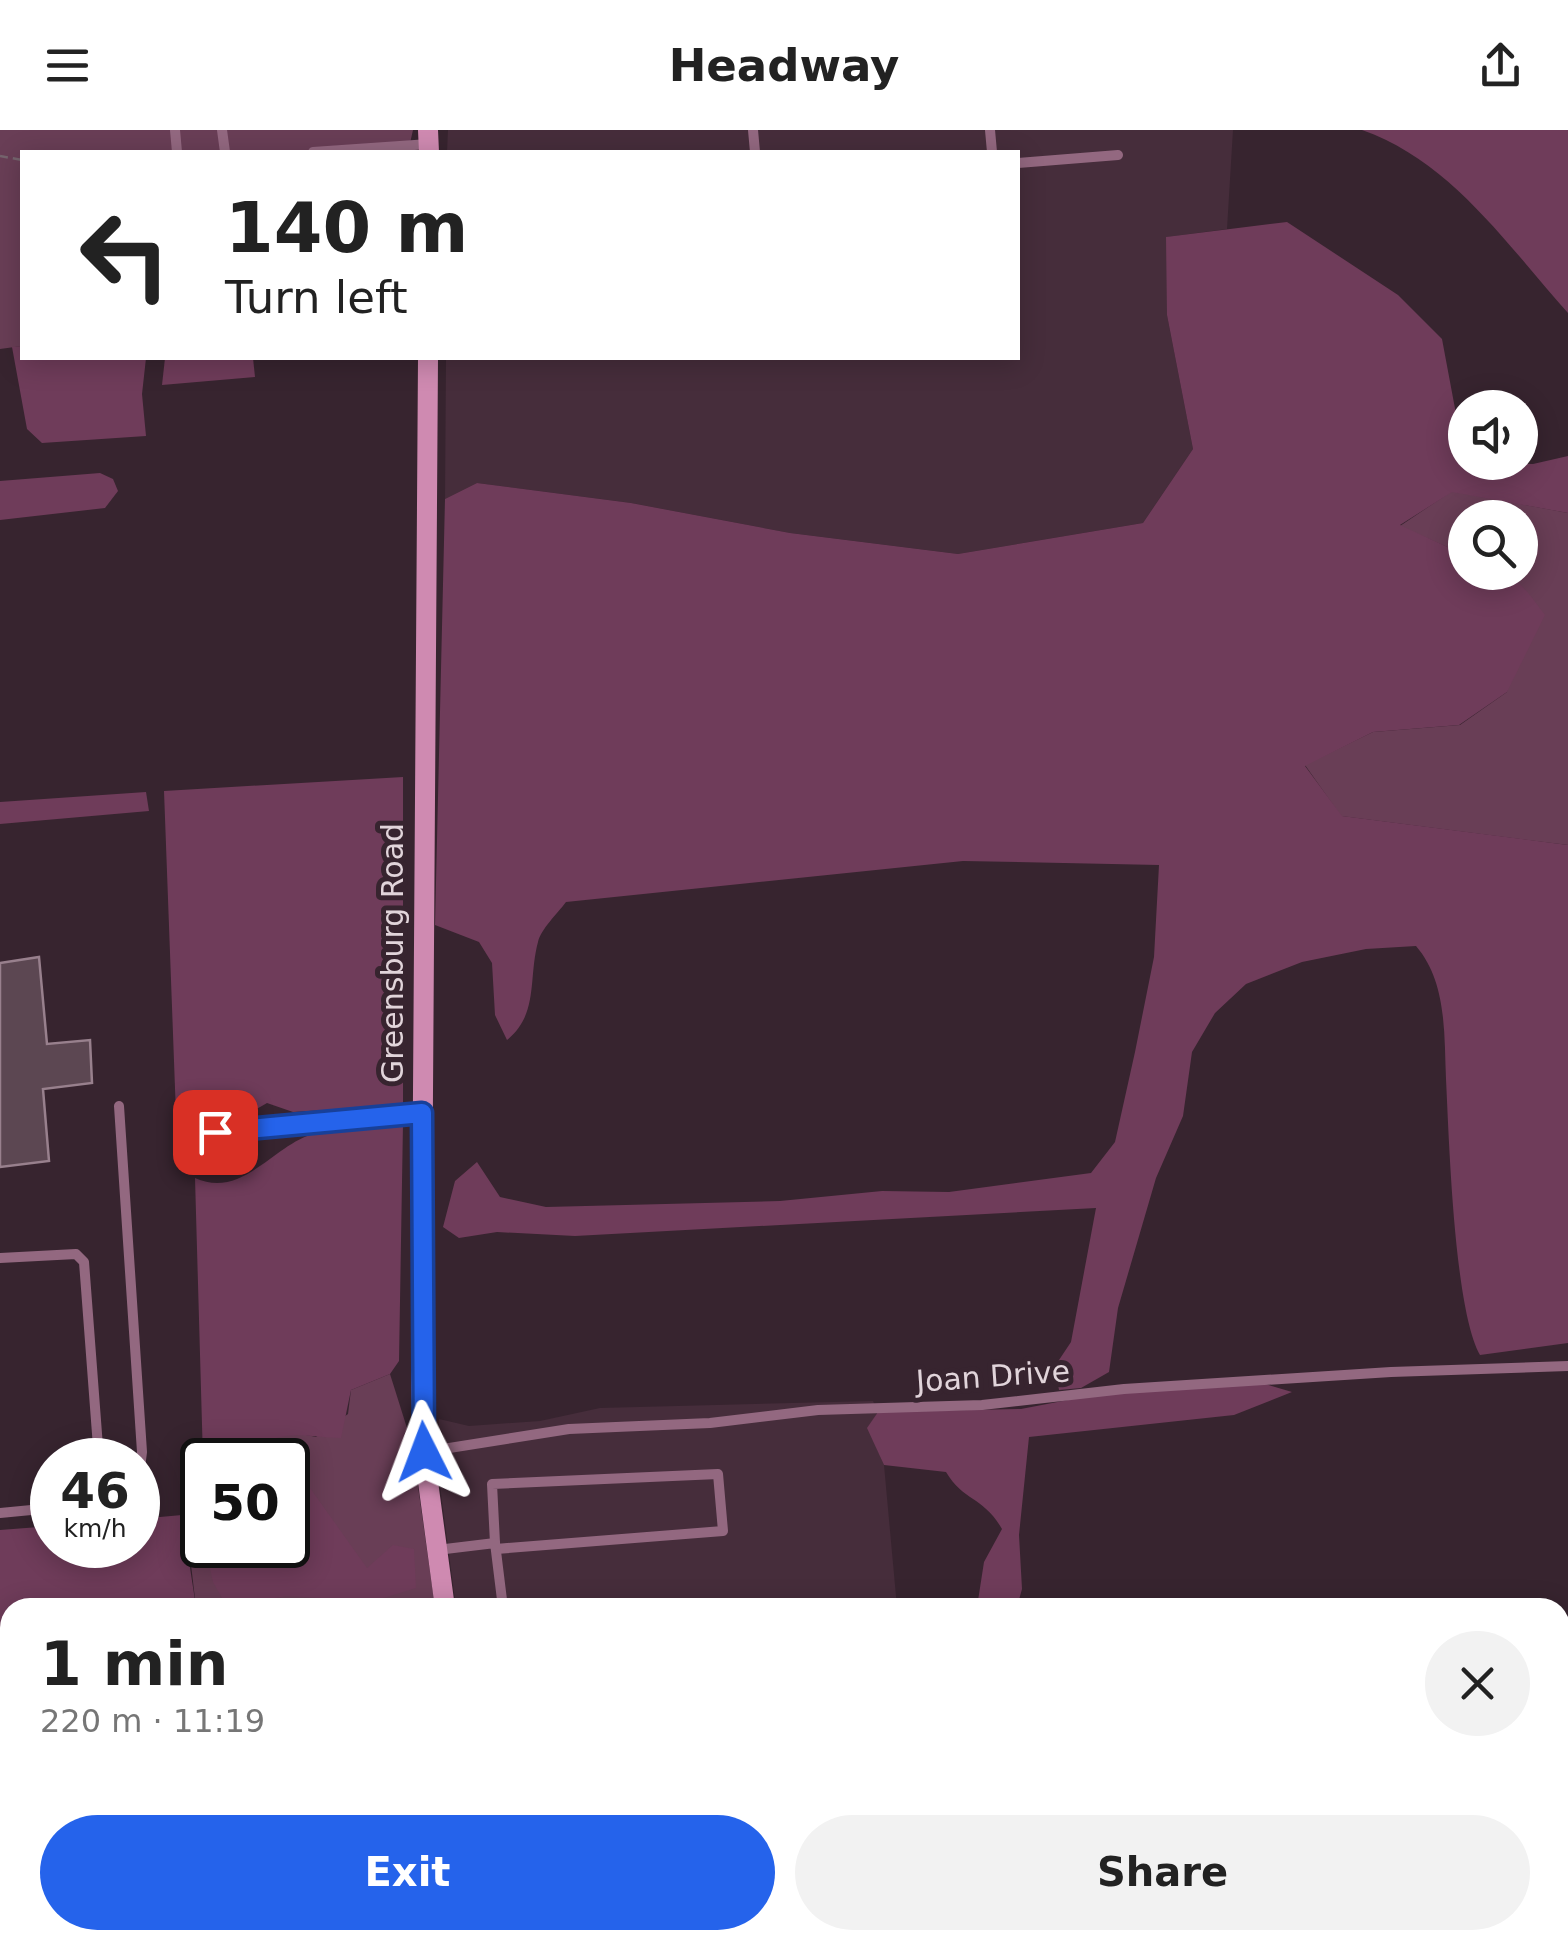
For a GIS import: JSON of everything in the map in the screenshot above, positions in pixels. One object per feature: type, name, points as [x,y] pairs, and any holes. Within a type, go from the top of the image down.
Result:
[{"type":"main road","name":"Greensburg Road","points":[[428,360],[422,1113],[424,1452],[443,1598]]},
{"type":"lane","points":[[335,150],[429,142]]},
{"type":"lane","points":[[1020,163],[1118,155]]},
{"type":"lane","points":[[118,1106],[130,1221],[129,1278],[141,1438]]},
{"type":"lane","points":[[182,1136],[422,1113]]},
{"type":"lane","points":[[0,1258],[76,1254],[84,1262],[98,1438]]},
{"type":"lane","name":"Joan Drive","points":[[424,1452],[526,1434],[710,1422],[818,1410],[982,1405],[1124,1389],[1390,1372],[1568,1366]]},
{"type":"lane","points":[[436,1550],[496,1546],[723,1532],[718,1474],[492,1484],[496,1546],[502,1598]]},
{"type":"lane","points":[[0,1512],[30,1510]]},
{"type":"shaded area","points":[[0,130],[413,130],[408,150],[20,150],[20,346],[0,349]]},
{"type":"shaded area","points":[[448,130],[1233,130],[1227,229],[1167,237],[1167,315],[1193,449],[1143,523],[958,554],[790,533],[631,503],[477,483],[445,499],[446,360],[1020,360],[1020,150],[447,150]]},
{"type":"shaded area","points":[[1362,130],[1568,130],[1568,313],[1499,233],[1450,184],[1394,144]]},
{"type":"shaded area","points":[[1287,222],[1398,295],[1442,339],[1452,390],[1448,390],[1448,480],[1538,480],[1538,463],[1568,456],[1568,513],[1538,508],[1538,500],[1496,500],[1452,492],[1400,525],[1448,547],[1448,590],[1525,590],[1545,615],[1507,692],[1459,725],[1373,732],[1305,766],[1342,816],[1568,845],[1568,1343],[1480,1355],[1471,1332],[1454,1222],[1442,1009],[1433,976],[1416,946],[1366,949],[1302,962],[1246,984],[1215,1013],[1192,1052],[1183,1116],[1156,1178],[1118,1308],[1109,1372],[1081,1388],[1059,1390],[1055,1366],[1071,1342],[1096,1208],[575,1236],[497,1232],[459,1238],[443,1227],[455,1181],[477,1162],[500,1197],[546,1207],[780,1201],[882,1191],[949,1192],[1091,1173],[1115,1142],[1154,957],[1159,865],[963,861],[566,902],[540,937],[528,1007],[517,1030],[507,1040],[495,1015],[492,963],[479,942],[435,925],[445,499],[477,483],[631,503],[790,533],[958,554],[1143,523],[1193,449],[1167,315],[1166,237]]},
{"type":"shaded area","points":[[20,346],[20,360],[146,360],[142,394],[146,436],[42,443],[27,429],[12,347]]},
{"type":"shaded area","points":[[165,360],[253,360],[255,377],[162,385]]},
{"type":"shaded area","points":[[100,473],[113,479],[118,491],[105,508],[0,520],[0,481]]},
{"type":"shaded area","points":[[1452,491],[1499,500],[1448,500],[1448,547],[1400,526]]},
{"type":"shaded area","points":[[1538,507],[1568,513],[1568,845],[1341,816],[1305,765],[1373,732],[1460,725],[1507,692],[1516,590],[1538,590]]},
{"type":"shaded area","points":[[403,777],[403,1105],[293,1112],[267,1103],[234,1119],[211,1123],[176,1115],[164,791]]},
{"type":"shaded area","points":[[146,792],[149,811],[0,824],[0,802]]},
{"type":"shaded area","points":[[403,1123],[399,1361],[390,1374],[351,1390],[341,1438],[202,1438],[195,1178],[228,1182],[300,1139],[348,1128]]},
{"type":"shaded area","points":[[390,1374],[412,1444],[434,1598],[195,1598],[191,1568],[310,1568],[310,1438],[273,1438],[295,1434],[316,1437],[348,1414],[351,1390]]},
{"type":"shaded area","points":[[1258,1382],[1292,1392],[1234,1415],[1029,1437],[1019,1535],[1020,1598],[978,1598],[984,1562],[1002,1529],[995,1518],[946,1472],[884,1465],[867,1428],[878,1412],[1021,1409],[1125,1389]]},
{"type":"shaded area","points":[[873,1401],[878,1412],[868,1428],[884,1465],[896,1598],[455,1598],[439,1478],[439,1419],[469,1426],[540,1421],[600,1408]]},
{"type":"shaded area","points":[[310,1488],[367,1568],[393,1545],[414,1549],[416,1588],[384,1598],[222,1598],[210,1568],[310,1568]]},
{"type":"shaded area","points":[[180,1515],[180,1568],[190,1568],[195,1598],[0,1598],[0,1530],[30,1528],[30,1568],[160,1568],[160,1517]]},
{"type":"building","points":[[39,957],[47,1044],[90,1040],[92,1083],[43,1089],[49,1161],[0,1167],[0,963]]},
{"type":"route","points":[[215,1132],[422,1113],[424,1452]]}]
